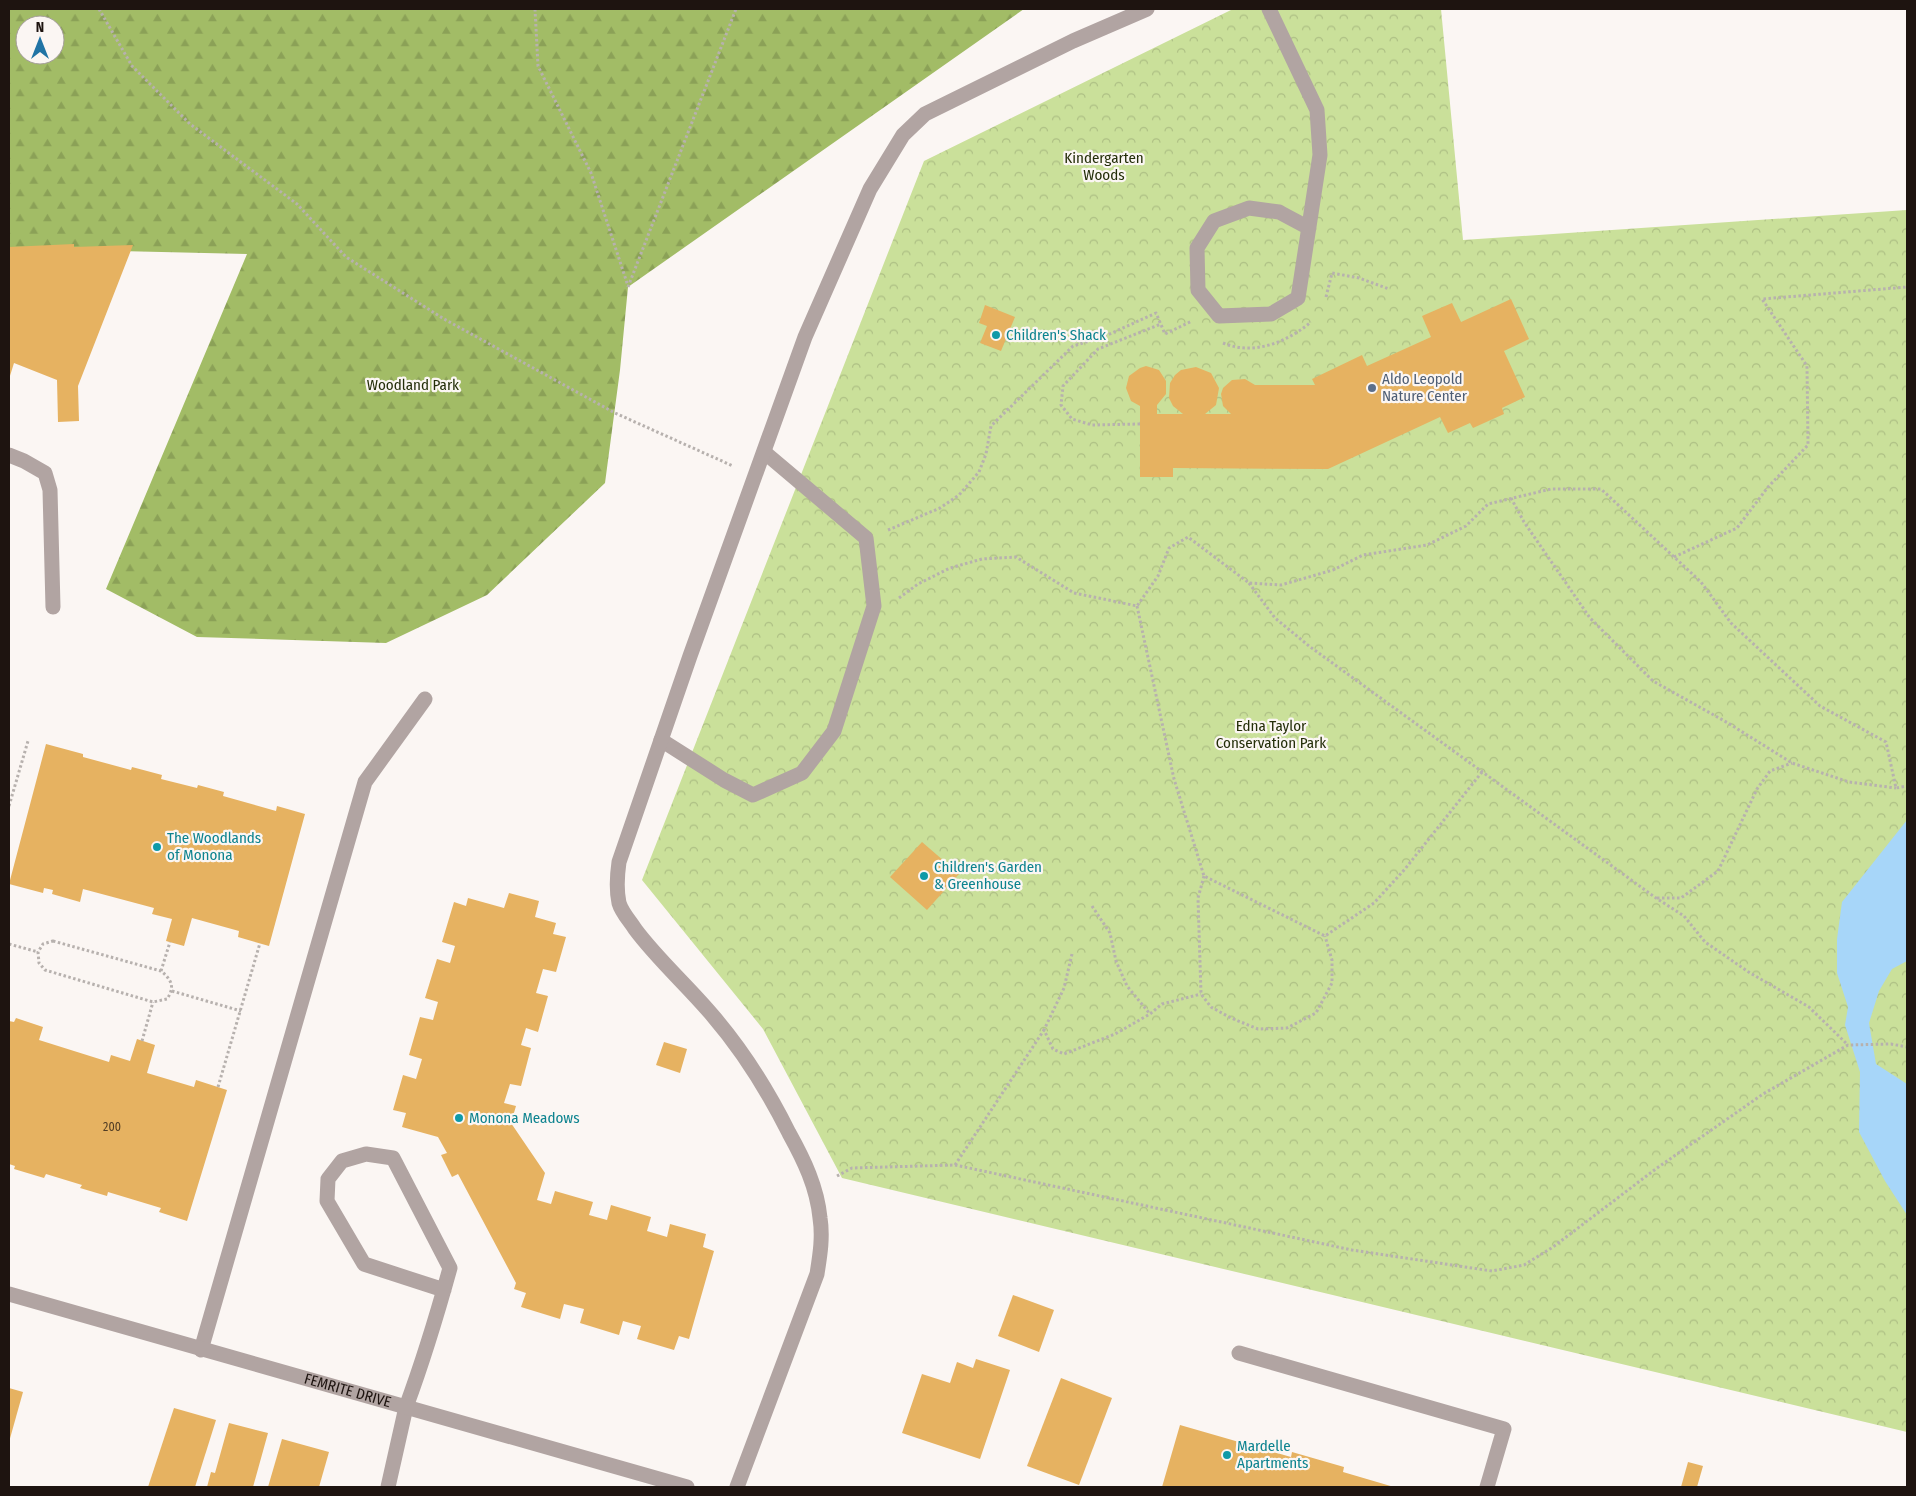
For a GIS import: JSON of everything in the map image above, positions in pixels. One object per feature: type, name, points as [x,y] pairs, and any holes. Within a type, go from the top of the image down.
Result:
[{"type":"street","points":[[738,1487],[817,1274],[822,1242],[815,1190],[807,1167],[771,1097],[747,1060],[713,1016],[646,943],[624,914],[616,882],[619,862],[805,337],[870,189],[904,135],[926,114],[1073,41],[1147,9]]},
{"type":"street","points":[[1268,9],[1317,110],[1320,155],[1309,228],[1298,298],[1271,314],[1218,316],[1198,290],[1197,248],[1214,221],[1249,208],[1279,212],[1309,228]]},
{"type":"street","points":[[661,740],[724,780],[753,795],[802,773],[834,730],[874,606],[866,538],[764,452]]},
{"type":"street","points":[[9,455],[45,473],[50,490],[54,607]]},
{"type":"street","points":[[201,1350],[365,782],[425,699]]},
{"type":"street","points":[[388,1487],[406,1407],[423,1360],[444,1290],[450,1268],[394,1158],[366,1154],[342,1161],[328,1179],[327,1201],[364,1264],[444,1290]]},
{"type":"street","name":"FEMRITE DRIVE","points":[[9,1294],[687,1487]]},
{"type":"street","points":[[1239,1353],[1504,1429],[1487,1487]]},
{"type":"path","points":[[99,9],[132,66],[190,124],[297,204],[346,257],[444,319],[615,412],[755,476]]},
{"type":"path","points":[[535,9],[538,66],[591,173],[628,287],[736,9]]},
{"type":"path","points":[[1326,298],[1332,273],[1359,278],[1389,289]]},
{"type":"path","points":[[1674,557],[1737,528],[1768,487],[1808,445],[1807,366],[1762,299],[1907,287]]},
{"type":"path","points":[[866,538],[940,508],[959,495],[979,472],[986,454],[991,426],[1073,346],[1103,337],[1156,313],[1165,334],[1192,321],[1198,326]]},
{"type":"path","points":[[1216,340],[1229,346],[1254,348],[1272,344],[1298,333],[1314,320]]},
{"type":"path","points":[[1140,424],[1092,425],[1072,419],[1061,405],[1063,386],[1098,349],[1161,324]]},
{"type":"path","points":[[1249,583],[1281,585],[1333,570],[1363,555],[1427,545],[1466,526],[1488,504],[1551,488],[1601,488],[1702,582],[1731,623],[1820,706],[1886,742],[1896,788]]},
{"type":"path","points":[[1511,498],[1524,522],[1590,618],[1653,681],[1728,723],[1792,763],[1849,782],[1896,788],[1907,786]]},
{"type":"path","points":[[1204,876],[1325,936],[1332,960],[1332,983],[1316,1013],[1287,1028],[1258,1029],[1231,1018],[1211,1006],[1201,994],[1198,898],[1204,876],[1174,779],[1138,606],[1158,576],[1169,548],[1188,537],[1249,583],[1275,618],[1309,646],[1656,898],[1684,916],[1705,942],[1750,973],[1809,1006],[1848,1045]]},
{"type":"path","points":[[868,623],[918,584],[950,568],[982,559],[1016,557],[1074,593],[1138,606]]},
{"type":"path","points":[[9,806],[28,741]]},
{"type":"path","points":[[1656,898],[1681,898],[1718,870],[1757,790],[1770,771],[1792,763]]},
{"type":"path","points":[[1325,936],[1374,903],[1405,869],[1482,772]]},
{"type":"path","points":[[1092,906],[1110,933],[1116,961],[1127,986],[1150,1014]]},
{"type":"path","points":[[53,941],[161,971],[169,978],[172,984],[172,991],[167,999],[153,1002],[45,970],[39,963],[38,952],[44,944],[53,941]]},
{"type":"path","points":[[161,971],[170,942]]},
{"type":"path","points":[[218,1087],[260,943]]},
{"type":"path","points":[[9,944],[38,952]]},
{"type":"path","points":[[955,1165],[1044,1030],[1064,988],[1072,954]]},
{"type":"path","points":[[172,991],[241,1010]]},
{"type":"path","points":[[1044,1030],[1053,1049],[1064,1054],[1115,1034],[1150,1014],[1162,1004],[1201,994]]},
{"type":"path","points":[[142,1040],[153,1002]]},
{"type":"path","points":[[815,1190],[852,1168],[955,1165],[1352,1250],[1492,1271],[1524,1265],[1553,1247],[1657,1168],[1763,1094],[1848,1045],[1891,1044],[1907,1048]]},
{"type":"green space","name":"Woodland Park","points":[[9,9],[1024,9],[628,287],[620,370],[605,483],[487,595],[386,643],[197,637],[106,589],[247,254],[76,250],[9,253]]},
{"type":"green space","name":"Edna Taylor Conservation Park","points":[[1233,9],[1441,9],[1463,240],[1907,210],[1907,1432],[842,1178],[763,1029],[642,880],[924,161]]},
{"type":"water","points":[[1907,820],[1907,961],[1892,969],[1879,991],[1869,1023],[1876,1064],[1907,1084],[1907,1215],[1885,1181],[1859,1132],[1860,1072],[1845,1025],[1848,1007],[1837,973],[1837,939],[1842,902]]},
{"type":"building","points":[[74,244],[74,247],[133,245],[78,386],[79,421],[58,422],[57,380],[14,363],[9,379],[9,247]]},
{"type":"building","name":"Aldo Leopold Nature Center","points":[[1511,299],[1529,339],[1504,351],[1525,397],[1502,408],[1504,414],[1473,428],[1470,423],[1448,433],[1440,417],[1328,469],[1173,468],[1173,477],[1140,477],[1140,406],[1131,401],[1126,388],[1129,376],[1140,368],[1146,366],[1159,370],[1166,381],[1166,394],[1157,405],[1157,414],[1183,414],[1173,406],[1169,398],[1170,383],[1181,370],[1196,367],[1211,373],[1219,388],[1216,405],[1205,414],[1231,414],[1223,406],[1221,394],[1223,388],[1232,380],[1245,379],[1255,385],[1315,385],[1312,379],[1362,355],[1367,366],[1431,337],[1422,316],[1452,303],[1461,322]]},
{"type":"building","name":"Children's Shack","points":[[985,305],[1015,317],[1001,351],[980,343],[987,326],[979,323]]},
{"type":"building","name":"The Woodlands of Monona","points":[[46,744],[83,754],[83,757],[131,770],[132,767],[162,775],[161,779],[197,788],[198,785],[224,792],[223,796],[276,811],[277,806],[305,814],[269,946],[238,937],[239,931],[192,918],[184,946],[166,941],[172,919],[152,914],[154,908],[83,889],[80,902],[52,894],[53,890],[44,888],[43,893],[9,884]]},
{"type":"building","name":"Children's Garden & Greenhouse","points":[[922,842],[959,874],[927,910],[890,877]]},
{"type":"building","name":"Monona Meadows","points":[[509,893],[539,901],[535,917],[556,923],[553,934],[566,937],[556,972],[543,969],[536,993],[548,996],[538,1032],[526,1028],[521,1045],[531,1048],[521,1086],[510,1084],[504,1103],[516,1106],[511,1123],[545,1173],[537,1200],[551,1204],[555,1191],[593,1202],[589,1215],[607,1220],[611,1205],[651,1217],[647,1231],[667,1237],[670,1224],[706,1234],[703,1247],[714,1251],[689,1339],[679,1336],[674,1350],[637,1339],[641,1326],[623,1321],[619,1335],[580,1323],[584,1309],[564,1304],[560,1319],[521,1307],[526,1293],[514,1289],[516,1283],[458,1174],[452,1177],[441,1155],[447,1153],[438,1137],[402,1127],[406,1113],[393,1110],[403,1075],[416,1079],[422,1059],[409,1055],[420,1017],[433,1020],[438,1002],[425,998],[437,959],[450,963],[455,946],[442,942],[454,902],[466,906],[468,898],[504,908]]},
{"type":"building","points":[[16,1018],[43,1027],[39,1040],[109,1062],[111,1055],[130,1061],[137,1039],[155,1045],[147,1073],[194,1087],[196,1080],[227,1090],[187,1221],[159,1212],[161,1208],[108,1192],[107,1196],[80,1188],[82,1185],[46,1174],[44,1178],[14,1169],[15,1166],[9,1164],[9,1021],[14,1022]]},
{"type":"building","points":[[664,1042],[687,1049],[680,1073],[656,1065]]},
{"type":"building","points":[[1013,1295],[1054,1310],[1039,1352],[998,1336]]},
{"type":"building","points":[[976,1359],[1010,1370],[980,1459],[902,1433],[922,1374],[950,1383],[957,1362],[973,1368]]},
{"type":"building","points":[[1061,1378],[1112,1398],[1079,1485],[1027,1466]]},
{"type":"building","points":[[9,1388],[23,1392],[9,1442]]},
{"type":"building","points":[[174,1408],[216,1420],[195,1487],[148,1487]]},
{"type":"building","points":[[229,1423],[268,1433],[253,1487],[207,1487],[211,1472],[215,1473]]},
{"type":"building","name":"Mardelle Apartments","points":[[1180,1425],[1291,1457],[1292,1452],[1344,1467],[1343,1472],[1394,1487],[1162,1487]]},
{"type":"building","points":[[282,1439],[329,1452],[319,1487],[268,1487]]},
{"type":"building","points":[[1688,1462],[1703,1466],[1697,1487],[1681,1487]]},
{"type":"place","name":"Children's Shack","points":[[996,335]]},
{"type":"place","name":"Aldo Leopold Nature Center","points":[[1372,388]]},
{"type":"place","name":"The Woodlands of Monona","points":[[157,847]]},
{"type":"place","name":"Children's Garden & Greenhouse","points":[[924,876]]},
{"type":"place","name":"Monona Meadows","points":[[459,1118]]},
{"type":"place","name":"Mardelle Apartments","points":[[1227,1455]]},
{"type":"park label","name":"Kindergarten Woods","points":[[1104,166]]}]
